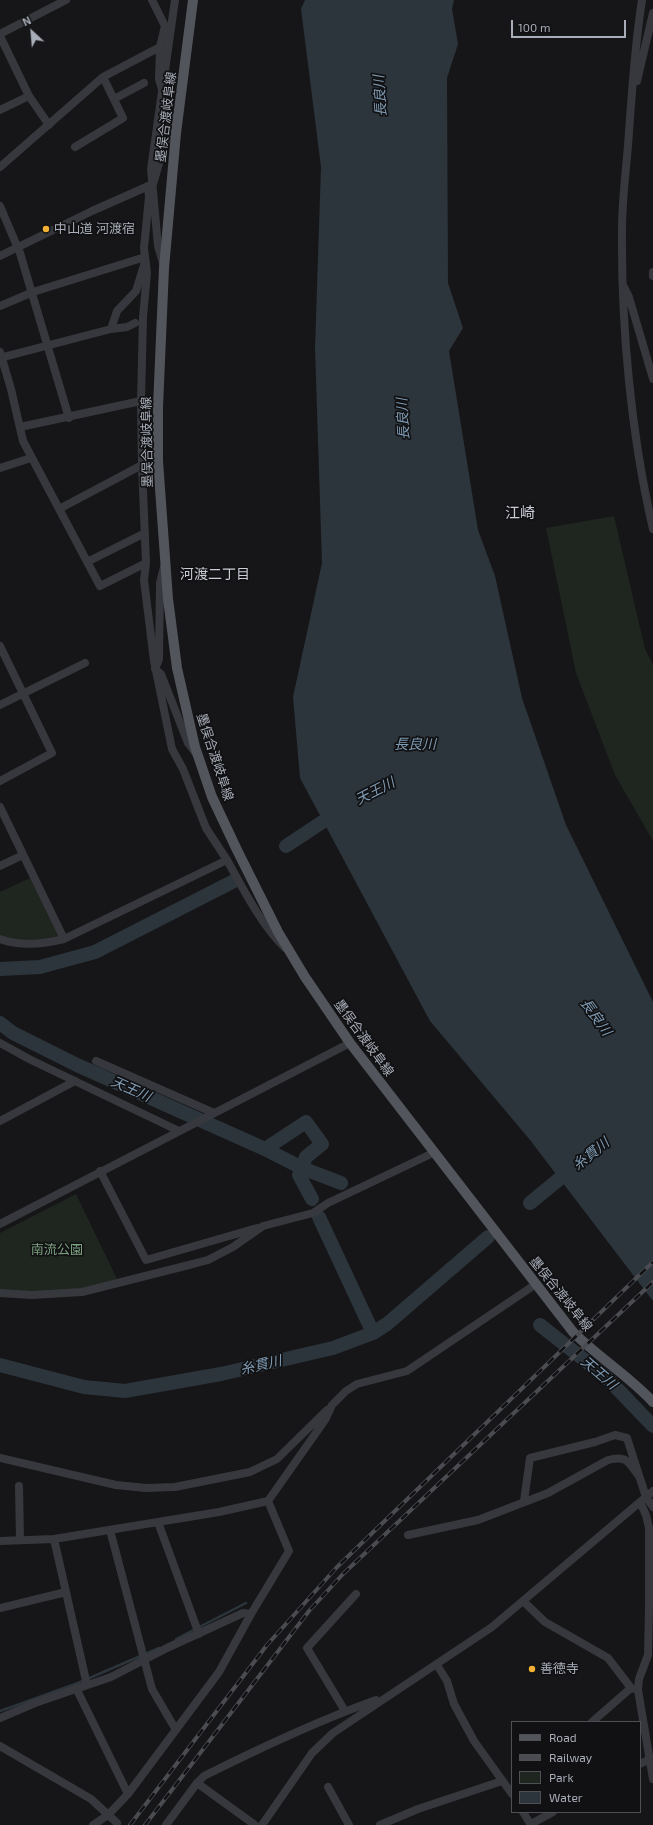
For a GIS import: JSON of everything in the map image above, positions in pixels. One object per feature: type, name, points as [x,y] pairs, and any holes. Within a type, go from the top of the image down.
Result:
[{"type":"main road","name":"墨俣合渡岐阜線","points":[[193,0],[164,268],[158,460],[164,566],[177,668],[199,758],[212,797],[278,932],[350,1043],[433,1153],[573,1332],[593,1352],[630,1380],[653,1402]]},
{"type":"street","points":[[49,125],[29,96],[0,35],[66,0]]},
{"type":"street","points":[[152,0],[165,26],[160,47],[159,79],[163,92]]},
{"type":"street","points":[[175,0],[151,169],[151,185],[144,248],[147,273],[143,317],[141,401],[146,563],[144,580],[155,668],[172,748],[183,769],[206,828],[227,860],[252,904],[275,938],[293,956]]},
{"type":"street","points":[[642,0],[630,111],[622,227],[622,283],[628,361],[637,439],[653,529]]},
{"type":"street","points":[[630,111],[653,13]]},
{"type":"street","points":[[0,167],[103,77],[160,47]]},
{"type":"street","points":[[75,147],[123,118],[103,77]]},
{"type":"street","points":[[114,99],[144,84]]},
{"type":"street","points":[[0,110],[29,96]]},
{"type":"street","points":[[164,268],[158,246],[151,185],[171,123],[180,109]]},
{"type":"street","points":[[0,256],[151,185]]},
{"type":"street","points":[[0,206],[18,247],[33,292],[69,418]]},
{"type":"street","points":[[0,306],[33,292],[145,259]]},
{"type":"street","points":[[111,329],[117,311],[136,291],[145,259]]},
{"type":"street","points":[[622,283],[629,297],[653,379]]},
{"type":"street","points":[[135,323],[126,327],[111,329],[1,356],[23,440],[31,458],[60,509],[100,586],[146,563]]},
{"type":"street","points":[[20,427],[69,418],[141,401]]},
{"type":"street","points":[[0,468],[31,458]]},
{"type":"street","points":[[60,509],[142,465]]},
{"type":"street","points":[[87,562],[145,533]]},
{"type":"street","points":[[155,668],[159,659],[160,584],[164,566]]},
{"type":"street","points":[[0,646],[52,753],[0,781]]},
{"type":"street","points":[[0,705],[85,663]]},
{"type":"street","points":[[155,668],[161,674],[188,743],[199,758]]},
{"type":"street","points":[[0,807],[64,939]]},
{"type":"street","points":[[0,866],[23,855]]},
{"type":"street","points":[[0,939],[18,944],[44,944],[64,939],[227,860]]},
{"type":"street","points":[[0,1043],[75,1081],[181,1129]]},
{"type":"street","points":[[0,1224],[181,1129],[350,1043]]},
{"type":"street","points":[[96,1061],[211,1114]]},
{"type":"street","points":[[0,1121],[75,1081]]},
{"type":"street","points":[[100,1171],[146,1260],[312,1213],[328,1203],[433,1153]]},
{"type":"street","points":[[0,1293],[32,1296],[82,1292],[185,1266],[208,1260],[234,1247],[263,1226]]},
{"type":"street","points":[[0,1458],[116,1485],[146,1488],[196,1483],[250,1472],[277,1459],[346,1391],[357,1384],[407,1371],[536,1284]]},
{"type":"street","points":[[0,1541],[54,1539],[158,1522],[268,1501],[325,1420],[332,1405]]},
{"type":"street","points":[[524,1501],[530,1458],[595,1442],[615,1435],[627,1438],[639,1476],[649,1528],[648,1655],[635,1689],[593,1721]]},
{"type":"street","points":[[408,1535],[478,1520],[548,1493],[608,1460],[620,1457],[627,1460],[639,1476]]},
{"type":"street","points":[[20,1486],[20,1540]]},
{"type":"street","points":[[262,1825],[312,1753],[333,1733],[386,1696],[437,1665],[492,1627],[653,1491]]},
{"type":"street","points":[[643,1500],[653,1506]]},
{"type":"street","points":[[93,1825],[108,1815],[128,1794],[219,1672],[251,1614],[289,1551],[268,1501]]},
{"type":"street","points":[[158,1522],[199,1634]]},
{"type":"street","points":[[110,1530],[152,1690],[176,1730]]},
{"type":"street","points":[[54,1539],[87,1685]]},
{"type":"street","points":[[0,1608],[66,1592]]},
{"type":"street","points":[[345,1711],[307,1648],[356,1594]]},
{"type":"street","points":[[523,1601],[546,1622],[608,1658],[635,1689],[651,1756],[653,1779]]},
{"type":"street","points":[[0,1716],[76,1688],[111,1677],[243,1613],[251,1614]]},
{"type":"street","points":[[437,1665],[447,1681],[462,1720],[506,1782],[511,1792]]},
{"type":"street","points":[[76,1688],[128,1794]]},
{"type":"street","points":[[166,1825],[197,1783],[204,1776],[253,1752],[345,1711],[386,1696]]},
{"type":"street","points":[[0,1746],[91,1799],[117,1822]]},
{"type":"street","points":[[641,1763],[651,1756]]},
{"type":"street","points":[[380,1825],[418,1809],[506,1782]]},
{"type":"street","points":[[197,1783],[255,1825]]},
{"type":"street","points":[[328,1787],[349,1825]]},
{"type":"street","points":[[524,1813],[531,1824],[551,1813]]},
{"type":"green space","points":[[614,516],[645,649],[653,665],[653,841],[615,775],[576,673],[546,528]]},
{"type":"green space","points":[[30,878],[58,936],[21,940],[6,938],[0,935],[0,892]]},
{"type":"green space","name":"南流公園","points":[[76,1194],[117,1279],[93,1288],[34,1293],[0,1290],[0,1233]]},
{"type":"water","name":"長良川","points":[[305,0],[454,0],[452,9],[458,44],[447,78],[448,283],[463,328],[449,351],[478,530],[495,576],[522,698],[566,825],[653,1002],[653,1301],[530,1140],[430,1021],[300,778],[293,697],[322,563],[315,348],[321,167],[301,9]]},
{"type":"waterway","name":"天王川","points":[[286,846],[339,811]]},
{"type":"waterway","name":"天王川","points":[[0,969],[40,967],[95,952],[234,881]]},
{"type":"waterway","name":"天王川","points":[[0,1023],[13,1033],[77,1065],[265,1149],[302,1168],[341,1183]]},
{"type":"waterway","name":"天王川","points":[[265,1149],[306,1122],[322,1144],[306,1157],[299,1175],[312,1199]]},
{"type":"waterway","name":"糸貫川","points":[[530,1203],[574,1167]]},
{"type":"waterway","points":[[319,1217],[373,1333]]},
{"type":"waterway","name":"糸貫川","points":[[0,1365],[84,1387],[125,1391],[221,1374],[333,1348],[373,1333],[387,1324],[488,1237]]},
{"type":"waterway","name":"天王川","points":[[540,1325],[606,1377],[653,1426]]},
{"type":"waterway","points":[[176,1639],[246,1603]]},
{"type":"waterway","points":[[0,1711],[78,1683],[159,1648]]},
{"type":"railway","points":[[130,1825],[267,1645],[337,1567],[653,1262]]},
{"type":"railway","points":[[145,1825],[309,1611],[343,1574],[653,1282]]},
{"type":"place","name":"中山道 河渡宿","points":[[46,229]]},
{"type":"place","name":"善徳寺","points":[[532,1669]]},
{"type":"district","name":"江崎","points":[[520,513]]},
{"type":"district","name":"河渡二丁目","points":[[215,574]]}]
